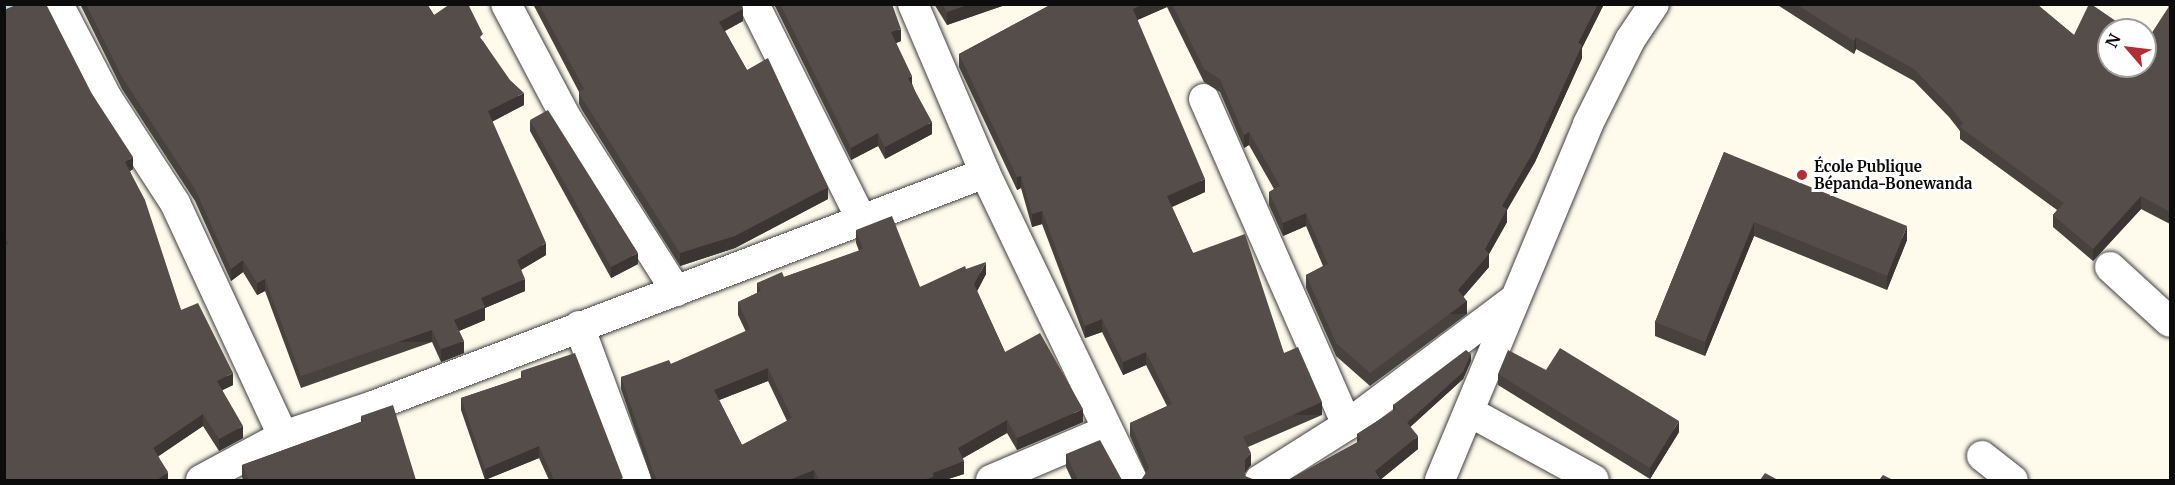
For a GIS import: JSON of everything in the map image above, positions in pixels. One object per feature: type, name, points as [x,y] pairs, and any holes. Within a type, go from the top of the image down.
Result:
[{"type":"street","points":[[58,4],[107,98],[175,203],[283,436]]},
{"type":"street","points":[[506,4],[567,119],[676,291]]},
{"type":"street","points":[[754,4],[862,220]]},
{"type":"street","points":[[913,4],[985,173],[1106,431],[1132,480]]},
{"type":"street","points":[[1440,480],[1470,412],[1512,301],[1588,124],[1630,40],[1654,4]]},
{"type":"street","points":[[1204,99],[1347,425]]},
{"type":"street","points":[[201,480],[283,436],[676,291],[985,173]]},
{"type":"street","points":[[2110,267],[2170,322]]},
{"type":"street","points":[[1260,480],[1347,425],[1512,301]]},
{"type":"street","points":[[579,326],[636,480]]},
{"type":"street","points":[[1470,412],[1594,480]]},
{"type":"street","points":[[991,480],[1106,431]]},
{"type":"street","points":[[1982,456],[2013,480]]},
{"type":"building","points":[[18,4],[46,4],[92,94],[133,157],[125,162],[145,200],[181,310],[198,303],[233,373],[217,381],[243,426],[219,439],[203,414],[153,448],[168,472],[157,480],[4,480],[4,246],[8,244],[4,233],[4,10]]},
{"type":"building","points":[[86,4],[427,4],[434,15],[450,4],[468,4],[483,34],[480,37],[510,80],[524,93],[488,111],[546,243],[517,260],[525,279],[481,298],[485,307],[454,320],[464,341],[441,349],[432,330],[301,376],[265,279],[257,283],[243,260],[231,269],[195,189],[122,77]]},
{"type":"building","points":[[539,4],[742,4],[743,9],[719,22],[747,70],[768,58],[828,187],[735,236],[680,253],[582,98],[579,92],[584,89]]},
{"type":"building","points":[[780,4],[892,4],[901,29],[891,32],[912,76],[908,78],[932,122],[885,147],[878,133],[851,148]]},
{"type":"building","points":[[942,4],[970,4],[947,12]]},
{"type":"building","points":[[1052,4],[1143,4],[1133,9],[1205,179],[1167,196],[1193,253],[1245,234],[1284,353],[1298,347],[1322,402],[1243,437],[1251,453],[1245,460],[1245,476],[1255,480],[1141,480],[1149,468],[1130,423],[1172,404],[1146,352],[1123,362],[1102,319],[1085,326],[1042,211],[1032,214],[1021,176],[1017,177],[959,54]]},
{"type":"building","points":[[1172,4],[1598,4],[1578,43],[1582,45],[1535,149],[1502,206],[1507,209],[1485,249],[1489,254],[1458,290],[1467,301],[1370,373],[1336,343],[1306,275],[1328,264],[1306,213],[1283,223],[1269,192],[1280,186],[1249,132],[1244,135],[1220,79],[1204,69]]},
{"type":"building","points":[[1796,4],[2037,4],[2074,35],[2091,4],[2111,18],[2097,18],[2097,78],[2157,78],[2157,25],[2170,5],[2170,212],[2141,196],[2093,249],[2053,215],[2064,203],[1960,127],[1963,123],[1949,105],[1914,69],[1856,37],[1854,41]]},
{"type":"building","points":[[548,110],[638,253],[611,267],[530,120]]},
{"type":"building","points":[[1724,152],[1907,226],[1887,276],[1754,222],[1705,342],[1655,322]]},
{"type":"building","points":[[892,216],[920,287],[965,266],[966,269],[986,262],[974,284],[1005,352],[1040,333],[1083,409],[1017,438],[1007,420],[958,448],[964,461],[933,473],[933,477],[923,480],[819,480],[814,470],[789,480],[657,480],[621,377],[669,360],[671,364],[750,329],[738,302],[761,291],[757,283],[782,272],[784,277],[863,249],[856,230]],"holes":[[[768,368],[792,418],[742,445],[714,390]]]},
{"type":"building","points":[[1560,348],[1679,421],[1650,468],[1498,374],[1508,350],[1546,370]]},
{"type":"building","points":[[1466,350],[1471,354],[1463,372],[1407,423],[1393,405]]},
{"type":"building","points":[[575,353],[623,478],[619,480],[554,480],[539,446],[485,469],[461,398],[523,377],[521,371]]},
{"type":"building","points":[[393,405],[416,480],[249,480],[242,465],[363,421],[361,416]]},
{"type":"building","points":[[1396,409],[1418,436],[1375,471],[1380,480],[1288,480],[1361,440],[1357,434]]},
{"type":"building","points":[[1100,440],[1122,480],[1078,480],[1066,454]]},
{"type":"building","points":[[1765,473],[1778,480],[1760,480]]},
{"type":"building","points":[[1883,475],[1893,480],[1879,480]]},
{"type":"waterway","points":[[4,9],[21,4]]},
{"type":"place","name":"École Publique Bépanda-Bonewanda","points":[[1802,175]]}]
